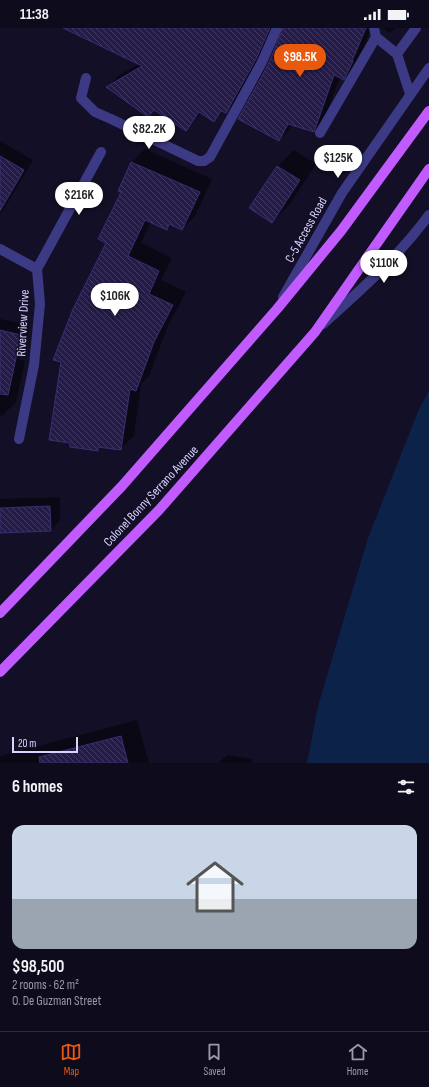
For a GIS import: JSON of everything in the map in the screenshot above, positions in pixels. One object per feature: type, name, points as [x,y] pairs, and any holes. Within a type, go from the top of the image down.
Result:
[{"type":"main road","points":[[0,613],[122,486],[277,309],[341,231],[429,111]]},
{"type":"main road","name":"Colonel Bonny Serrano Avenue","points":[[0,672],[159,510],[314,332],[429,169]]},
{"type":"street","points":[[86,78],[81,98],[94,112],[198,161],[204,161],[210,157],[262,62],[277,28]]},
{"type":"street","points":[[397,54],[416,28]]},
{"type":"street","points":[[320,133],[375,32],[397,54],[410,94]]},
{"type":"street","name":"C-5 Access Road","points":[[277,309],[342,192],[429,68]]},
{"type":"street","points":[[0,249],[37,269],[101,152]]},
{"type":"street","points":[[314,332],[374,278],[413,236],[429,215]]},
{"type":"street","name":"Riverview Drive","points":[[19,439],[34,365],[40,304],[37,269]]},
{"type":"water","points":[[429,391],[429,763],[307,763],[318,706],[368,538],[419,409]]},
{"type":"building","points":[[63,28],[270,28],[256,59],[226,113],[221,111],[214,122],[199,112],[186,131],[154,110],[148,117],[106,87],[142,66]]},
{"type":"building","points":[[283,28],[366,28],[344,80],[334,75],[314,132],[288,124],[279,141],[238,119],[268,65]]},
{"type":"building","points":[[0,156],[24,170],[0,211]]},
{"type":"building","points":[[131,162],[200,192],[182,230],[169,224],[167,230],[145,220],[128,256],[159,271],[149,294],[173,305],[154,342],[136,391],[130,389],[121,450],[98,447],[98,451],[70,447],[70,443],[49,440],[61,362],[53,360],[73,309],[106,243],[98,239],[121,192],[118,191]]},
{"type":"building","points":[[277,166],[300,180],[272,223],[249,208]]},
{"type":"building","points":[[0,330],[21,335],[8,395],[0,394]]},
{"type":"building","points":[[50,506],[51,531],[0,533],[0,508]]},
{"type":"building","points":[[121,736],[128,763],[40,763],[39,757]]}]
